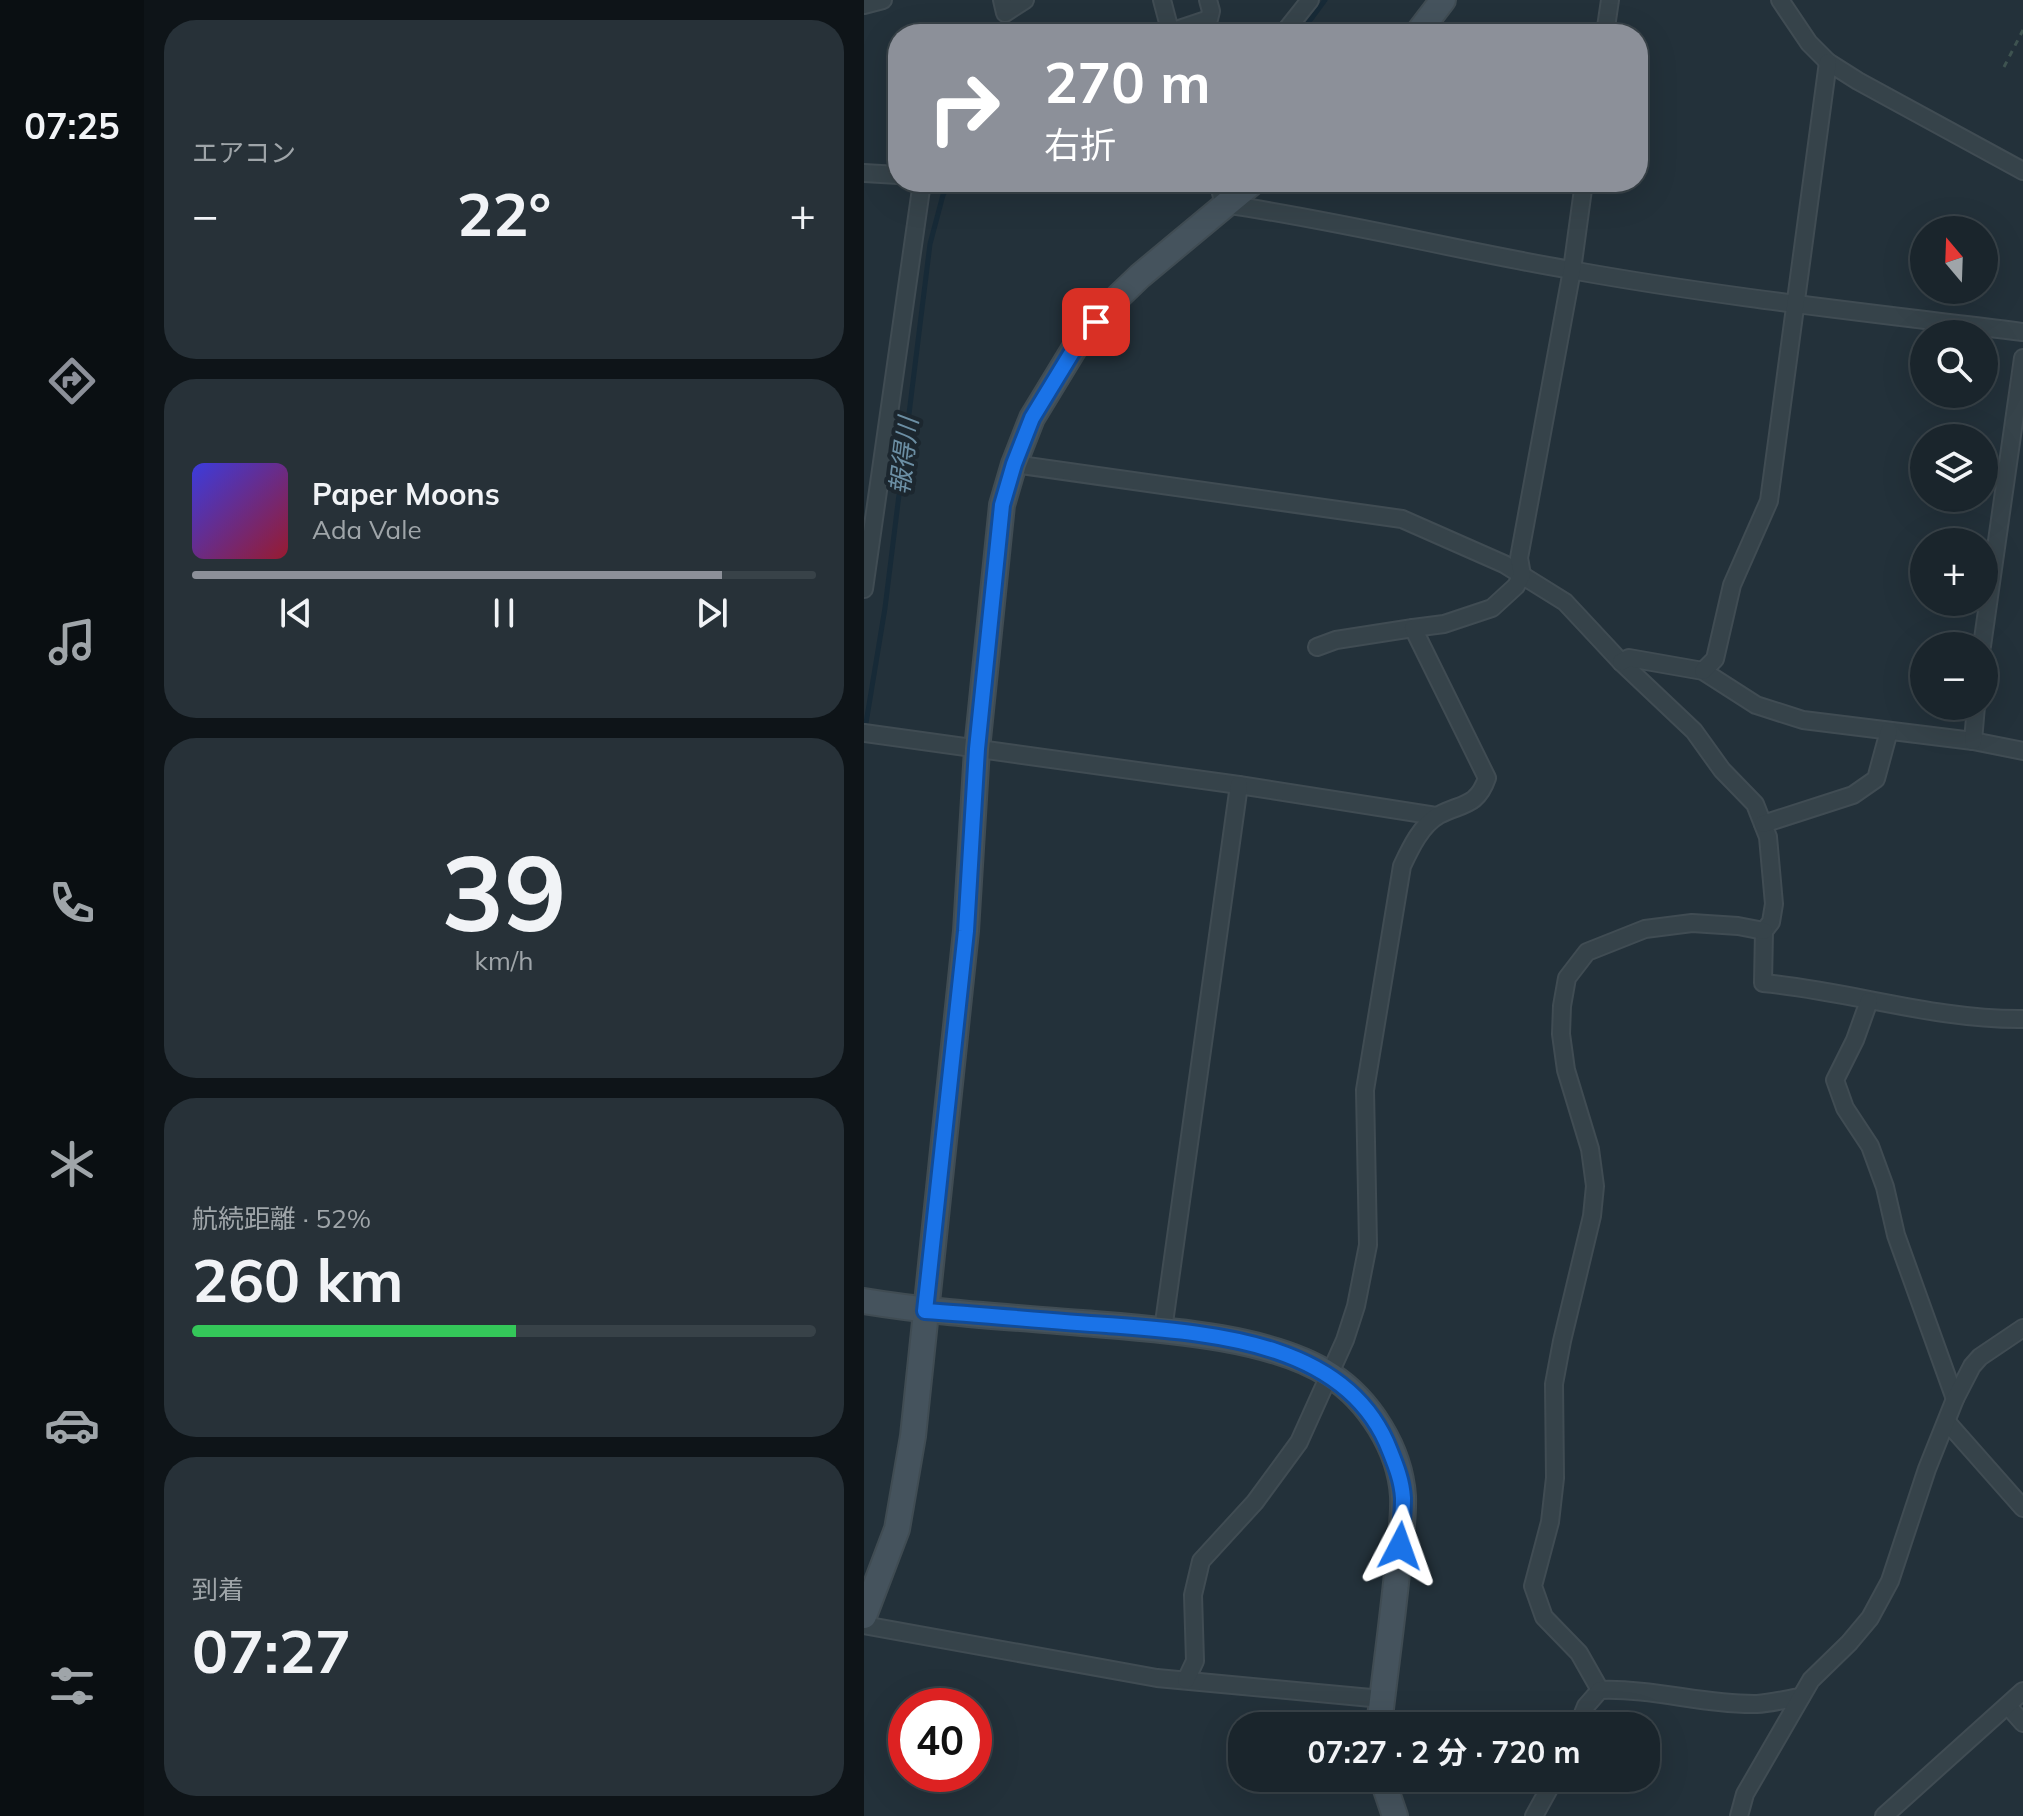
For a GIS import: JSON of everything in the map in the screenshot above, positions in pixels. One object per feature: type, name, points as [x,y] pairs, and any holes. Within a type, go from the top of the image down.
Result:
[{"type":"street","points":[[864,5],[883,0]]},
{"type":"street","points":[[1002,0],[1005,13],[1025,0]]},
{"type":"street","points":[[1162,0],[1169,24]]},
{"type":"street","points":[[1195,24],[1209,19],[1211,11],[1208,0]]},
{"type":"street","points":[[1291,24],[1310,0]]},
{"type":"street","points":[[1425,24],[1443,0]]},
{"type":"street","points":[[1606,24],[1610,0]]},
{"type":"street","points":[[1780,0],[1809,43],[1828,62],[2023,171]]},
{"type":"street","points":[[1703,671],[1715,659],[1732,585],[1769,501],[1828,62]]},
{"type":"street","points":[[864,173],[888,174]]},
{"type":"street","points":[[864,589],[921,192]]},
{"type":"street","points":[[1317,647],[1336,640],[1444,624],[1492,608],[1516,586],[1522,575],[1519,558],[1572,270],[1583,192]]},
{"type":"street","points":[[864,1616],[897,1529],[913,1436],[966,931],[977,749],[1002,505],[1032,418],[1077,344],[1115,300],[1221,193],[1283,213],[1572,270],[1797,304],[2023,332]]},
{"type":"street","points":[[1984,632],[2023,358]]},
{"type":"street","points":[[1014,464],[1402,519],[1504,564],[1565,602],[1621,662],[1694,731],[1722,770],[1755,804],[1768,837],[1774,904],[1771,922],[1764,931],[1763,983],[1807,987],[1935,1012],[2023,1019]]},
{"type":"street","points":[[864,733],[1436,816],[1470,804],[1483,790],[1487,778],[1413,628]]},
{"type":"street","points":[[1621,662],[1629,658],[1703,671],[1756,705],[1803,720],[1973,741],[2023,751]]},
{"type":"street","points":[[1973,741],[1975,720]]},
{"type":"street","points":[[1763,824],[1853,795],[1876,779],[1889,731]]},
{"type":"street","points":[[1163,1330],[1239,785]]},
{"type":"street","points":[[1186,1680],[1195,1661],[1193,1595],[1201,1561],[1255,1502],[1299,1442],[1356,1306],[1368,1245],[1365,1090],[1402,866],[1413,843],[1436,816]]},
{"type":"street","points":[[1600,1690],[1579,1653],[1544,1617],[1533,1586],[1550,1522],[1555,1478],[1554,1384],[1592,1216],[1595,1186],[1590,1149],[1566,1070],[1562,1006],[1567,978],[1587,952],[1645,929],[1692,923],[1764,931]]},
{"type":"street","points":[[1869,1001],[1855,1040],[1835,1080],[1845,1108],[1870,1146],[1885,1187],[1896,1235],[1955,1399]]},
{"type":"street","points":[[864,1301],[925,1311],[1163,1330],[1237,1341],[1292,1357],[1330,1374],[1367,1408],[1382,1430],[1399,1474],[1403,1496],[1381,1712]]},
{"type":"street","points":[[1739,1816],[1745,1794],[1811,1680],[1870,1618],[1890,1581],[1927,1469],[1972,1366],[1980,1357],[2023,1328]]},
{"type":"street","points":[[1947,1422],[2023,1508]]},
{"type":"street","points":[[864,1625],[1157,1678],[1382,1699]]},
{"type":"street","points":[[1584,1712],[1600,1690],[1629,1689],[1748,1703],[1801,1697]]},
{"type":"street","points":[[1884,1816],[2023,1691]]},
{"type":"street","points":[[2008,1706],[2023,1723]]},
{"type":"street","points":[[1387,1792],[1395,1816]]},
{"type":"street","points":[[1534,1816],[1547,1792]]},
{"type":"path","points":[[2004,67],[2023,30]]},
{"type":"waterway","name":"報得川","points":[[1307,24],[1325,0]]},
{"type":"waterway","name":"報得川","points":[[865,729],[885,608],[930,244],[945,192]]},
{"type":"route","points":[[1096,322],[1077,344],[1032,418],[1002,505],[977,749],[966,931],[925,1311],[1163,1330],[1237,1341],[1292,1357],[1330,1374],[1367,1408],[1382,1430],[1399,1474],[1403,1496],[1400,1546]]}]
